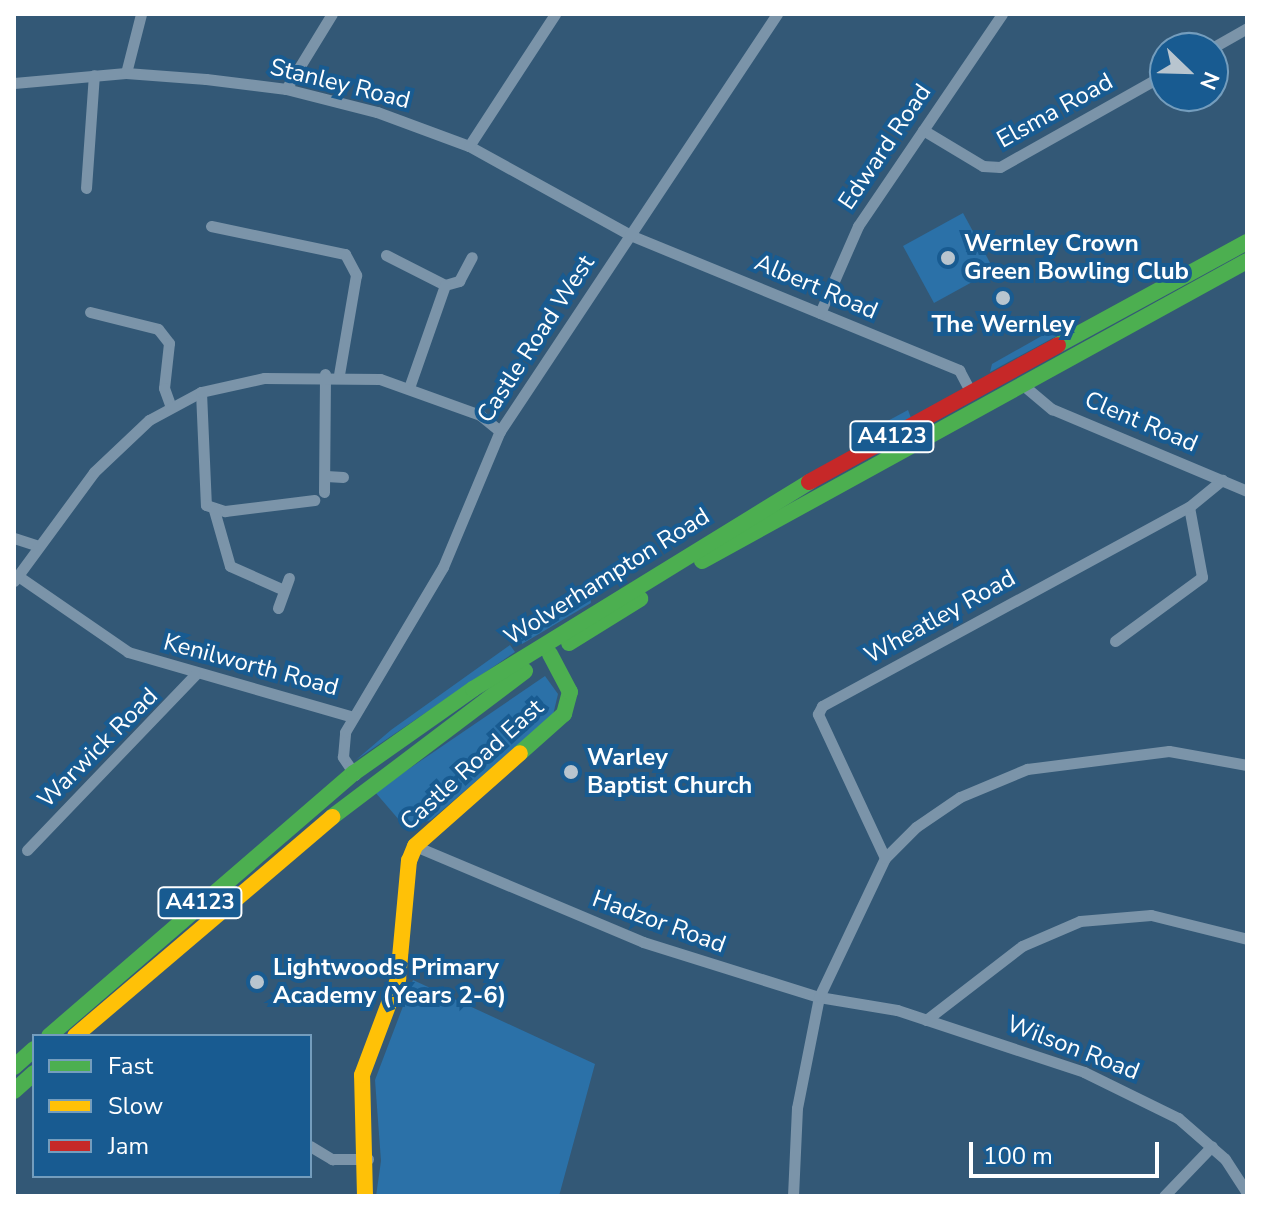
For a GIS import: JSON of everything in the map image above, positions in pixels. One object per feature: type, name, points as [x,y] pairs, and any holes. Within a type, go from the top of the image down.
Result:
[{"type":"main road","name":"Wolverhampton Road","points":[[51,1034],[354,773],[818,476],[1247,242]]},
{"type":"main road","name":"Wolverhampton Road","points":[[77,1034],[367,787],[547,649],[1247,261]]},
{"type":"main road","points":[[972,394],[1023,385]]},
{"type":"main road","name":"Castle Road East","points":[[365,1196],[368,1159],[362,1075],[398,979],[415,846],[564,714],[570,692],[547,649]]},
{"type":"main road","points":[[14,1067],[32,1051]]},
{"type":"main road","points":[[14,1091],[32,1075]]},
{"type":"street","points":[[126,73],[141,14]]},
{"type":"street","points":[[286,89],[332,14]]},
{"type":"street","points":[[469,146],[555,14]]},
{"type":"street","name":"Castle Road West","points":[[367,787],[354,773],[342,744],[353,717],[443,567],[500,431],[777,14]]},
{"type":"street","name":"Edward Road","points":[[820,313],[858,226],[1002,14]]},
{"type":"street","points":[[1229,38],[1247,28]]},
{"type":"street","name":"Stanley Road","points":[[14,83],[126,73],[286,89],[469,146],[630,235]]},
{"type":"street","points":[[86,188],[94,75]]},
{"type":"street","name":"Elsma Road","points":[[923,130],[983,166],[1000,167],[1149,83]]},
{"type":"street","points":[[211,226],[345,254],[356,275],[339,374]]},
{"type":"street","name":"Albert Road","points":[[630,235],[959,370],[972,394]]},
{"type":"street","points":[[386,255],[445,285],[459,281],[472,257]]},
{"type":"street","points":[[410,385],[445,285]]},
{"type":"street","points":[[90,312],[158,329],[169,343],[164,388],[171,407]]},
{"type":"street","points":[[324,492],[325,374]]},
{"type":"street","points":[[16,579],[94,472],[171,407],[201,392],[339,374],[410,385],[500,431]]},
{"type":"street","name":"Clent Road","points":[[1023,385],[1052,409],[1247,491]]},
{"type":"street","points":[[201,392],[207,451],[201,495],[214,510],[230,566],[284,590]]},
{"type":"street","points":[[326,476],[343,477]]},
{"type":"street","name":"Wheatley Road","points":[[885,858],[818,714],[822,706],[1189,507],[1222,480]]},
{"type":"street","points":[[214,510],[314,500]]},
{"type":"street","points":[[1115,641],[1202,577],[1189,507]]},
{"type":"street","points":[[14,538],[39,546]]},
{"type":"street","points":[[278,608],[289,578]]},
{"type":"street","name":"Kenilworth Road","points":[[16,579],[100,638],[195,675],[353,717]]},
{"type":"street","name":"Warwick Road","points":[[27,850],[195,675]]},
{"type":"street","points":[[793,1196],[797,1108],[819,997],[885,858],[960,797],[1027,769],[1169,751],[1247,765]]},
{"type":"street","name":"Hadzor Road","points":[[415,846],[643,942],[819,997],[897,1010]]},
{"type":"street","points":[[926,1020],[1022,946],[1080,921],[1151,915],[1247,939]]},
{"type":"street","name":"Wilson Road","points":[[897,1010],[1122,1088],[1212,1146],[1247,1193]]},
{"type":"street","points":[[1164,1196],[1212,1146]]},
{"type":"street","points":[[312,1147],[332,1159],[368,1159]]},
{"type":"shaded area","name":"Wernley Crown Green Bowling Club","points":[[963,213],[994,270],[934,303],[903,246]]},
{"type":"shaded area","points":[[1061,325],[1064,332],[990,372],[992,364]]},
{"type":"shaded area","points":[[908,410],[911,418],[860,444],[856,438]]},
{"type":"shaded area","points":[[590,591],[591,603],[522,644],[519,638]]},
{"type":"shaded area","points":[[510,645],[515,652],[356,760],[391,730]]},
{"type":"shaded area","points":[[545,676],[558,694],[553,715],[431,820],[406,828],[375,792]]},
{"type":"shaded area","points":[[413,980],[595,1064],[559,1196],[376,1196],[381,1161],[375,1080]]},
{"type":"traffic: fast","points":[[1058,345],[1247,242]]},
{"type":"traffic: fast","points":[[702,561],[1247,261]]},
{"type":"traffic: fast","points":[[51,1034],[354,773],[473,689],[809,482]]},
{"type":"traffic: fast","points":[[569,643],[640,599]]},
{"type":"traffic: fast","points":[[520,753],[564,714],[570,692],[550,654]]},
{"type":"traffic: fast","points":[[332,817],[525,671]]},
{"type":"traffic: fast","points":[[14,1067],[32,1051]]},
{"type":"traffic: fast","points":[[14,1091],[32,1075]]},
{"type":"traffic: slow","points":[[365,1196],[362,1075],[398,979],[409,861],[415,846],[520,753]]},
{"type":"traffic: slow","points":[[77,1034],[332,817]]},
{"type":"traffic: jam","points":[[809,482],[1058,345]]},
{"type":"place","name":"Wernley Crown Green Bowling Club","points":[[948,258]]},
{"type":"place","name":"The Wernley","points":[[1003,298]]},
{"type":"place","name":"Warley Baptist Church","points":[[571,772]]},
{"type":"place","name":"Lightwoods Primary Academy (Years 2-6)","points":[[257,982]]}]
